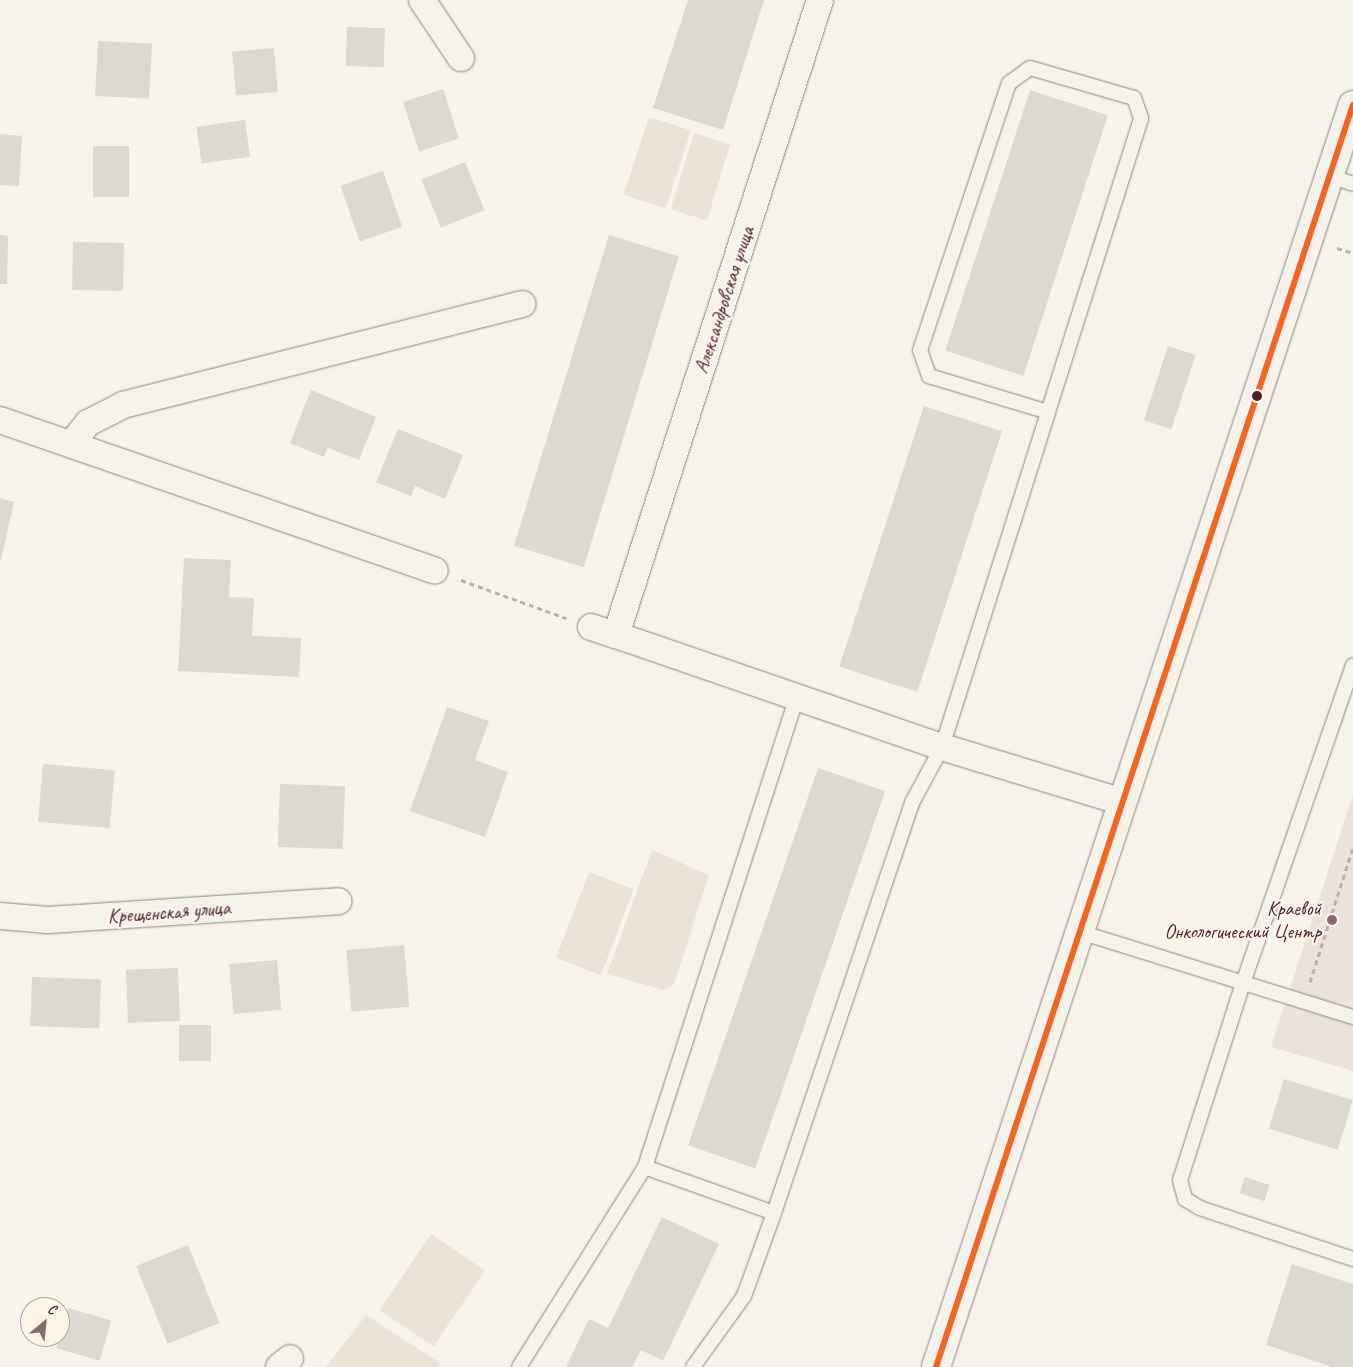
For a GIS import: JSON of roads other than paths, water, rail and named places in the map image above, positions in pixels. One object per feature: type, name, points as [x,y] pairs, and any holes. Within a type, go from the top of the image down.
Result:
[{"type":"main road","points":[[936,1367],[1123,802],[1341,180],[1353,105]]},
{"type":"street","points":[[422,0],[461,58]]},
{"type":"street","name":"Александровская улица","points":[[616,635],[820,0]]},
{"type":"street","points":[[73,442],[88,423],[123,405],[522,304]]},
{"type":"street","points":[[0,420],[73,442],[435,571]]},
{"type":"street","points":[[591,627],[797,695],[942,747],[1123,802]]},
{"type":"street","name":"Крещенская улица","points":[[0,916],[48,920],[338,901]]},
{"type":"lane","points":[[693,1367],[744,1296],[774,1213],[913,801],[942,747],[1048,412],[1141,118],[1134,98],[1030,68],[1008,83],[920,350],[929,376],[1048,412]]},
{"type":"lane","points":[[1353,666],[1243,983],[1180,1180],[1185,1199],[1200,1208],[1353,1259]]},
{"type":"lane","points":[[519,1367],[646,1167],[797,695]]},
{"type":"lane","points":[[1080,932],[1353,1017]]},
{"type":"lane","points":[[646,1167],[774,1213]]},
{"type":"place","name":"Краевой Онкологический Центр","points":[[1332,920]]}]
